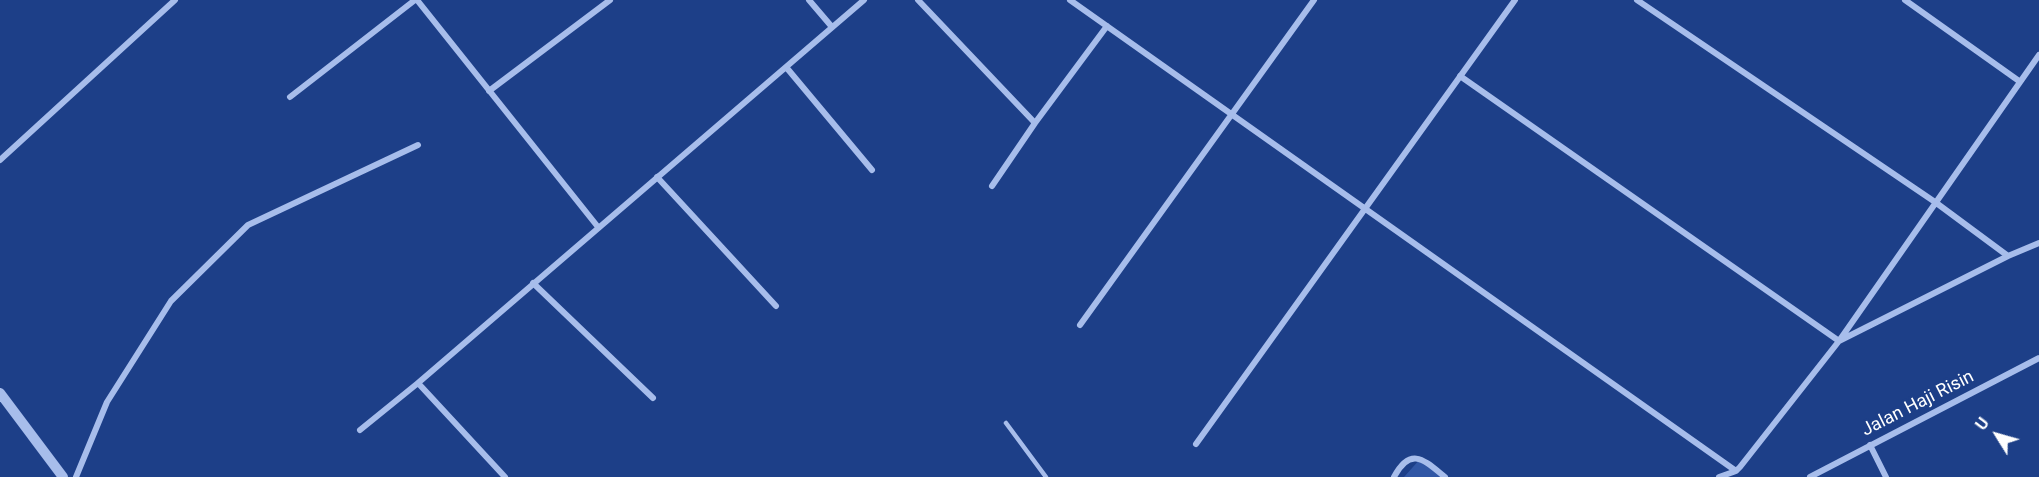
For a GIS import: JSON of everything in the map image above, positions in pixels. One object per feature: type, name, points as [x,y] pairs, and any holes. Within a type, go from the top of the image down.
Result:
[{"type":"street","points":[[0,160],[176,0]]},
{"type":"street","points":[[290,97],[416,0],[598,227]]},
{"type":"street","points":[[489,91],[610,0]]},
{"type":"street","points":[[809,0],[832,27]]},
{"type":"street","points":[[360,430],[418,383],[864,0]]},
{"type":"street","points":[[918,0],[1035,123]]},
{"type":"street","points":[[1070,0],[1736,471]]},
{"type":"street","points":[[1080,325],[1314,0]]},
{"type":"street","points":[[1196,444],[1515,0]]},
{"type":"street","points":[[1637,0],[1935,202],[2008,256]]},
{"type":"street","points":[[1905,0],[2019,81]]},
{"type":"street","points":[[993,186],[1035,123],[1107,26]]},
{"type":"street","points":[[1719,477],[1736,471],[1740,467],[1839,341],[2039,55]]},
{"type":"street","points":[[786,67],[872,170]]},
{"type":"street","points":[[1460,76],[1839,341]]},
{"type":"street","points":[[76,477],[107,402],[171,301],[248,225],[418,145]]},
{"type":"street","points":[[657,177],[777,306]]},
{"type":"street","points":[[1839,341],[2008,256],[2039,243]]},
{"type":"street","points":[[533,283],[653,398]]},
{"type":"street","name":"Jalan Haji Risin","points":[[1810,477],[2039,358]]},
{"type":"street","points":[[418,383],[505,477]]},
{"type":"street","points":[[0,393],[63,477]]},
{"type":"street","points":[[1870,445],[1886,477]]},
{"type":"street","points":[[1394,477],[1397,471],[1412,458],[1421,458],[1445,477]]},
{"type":"lane","points":[[1006,423],[1046,477]]},
{"type":"shaded area","points":[[1421,458],[1445,477],[1404,477]]}]
